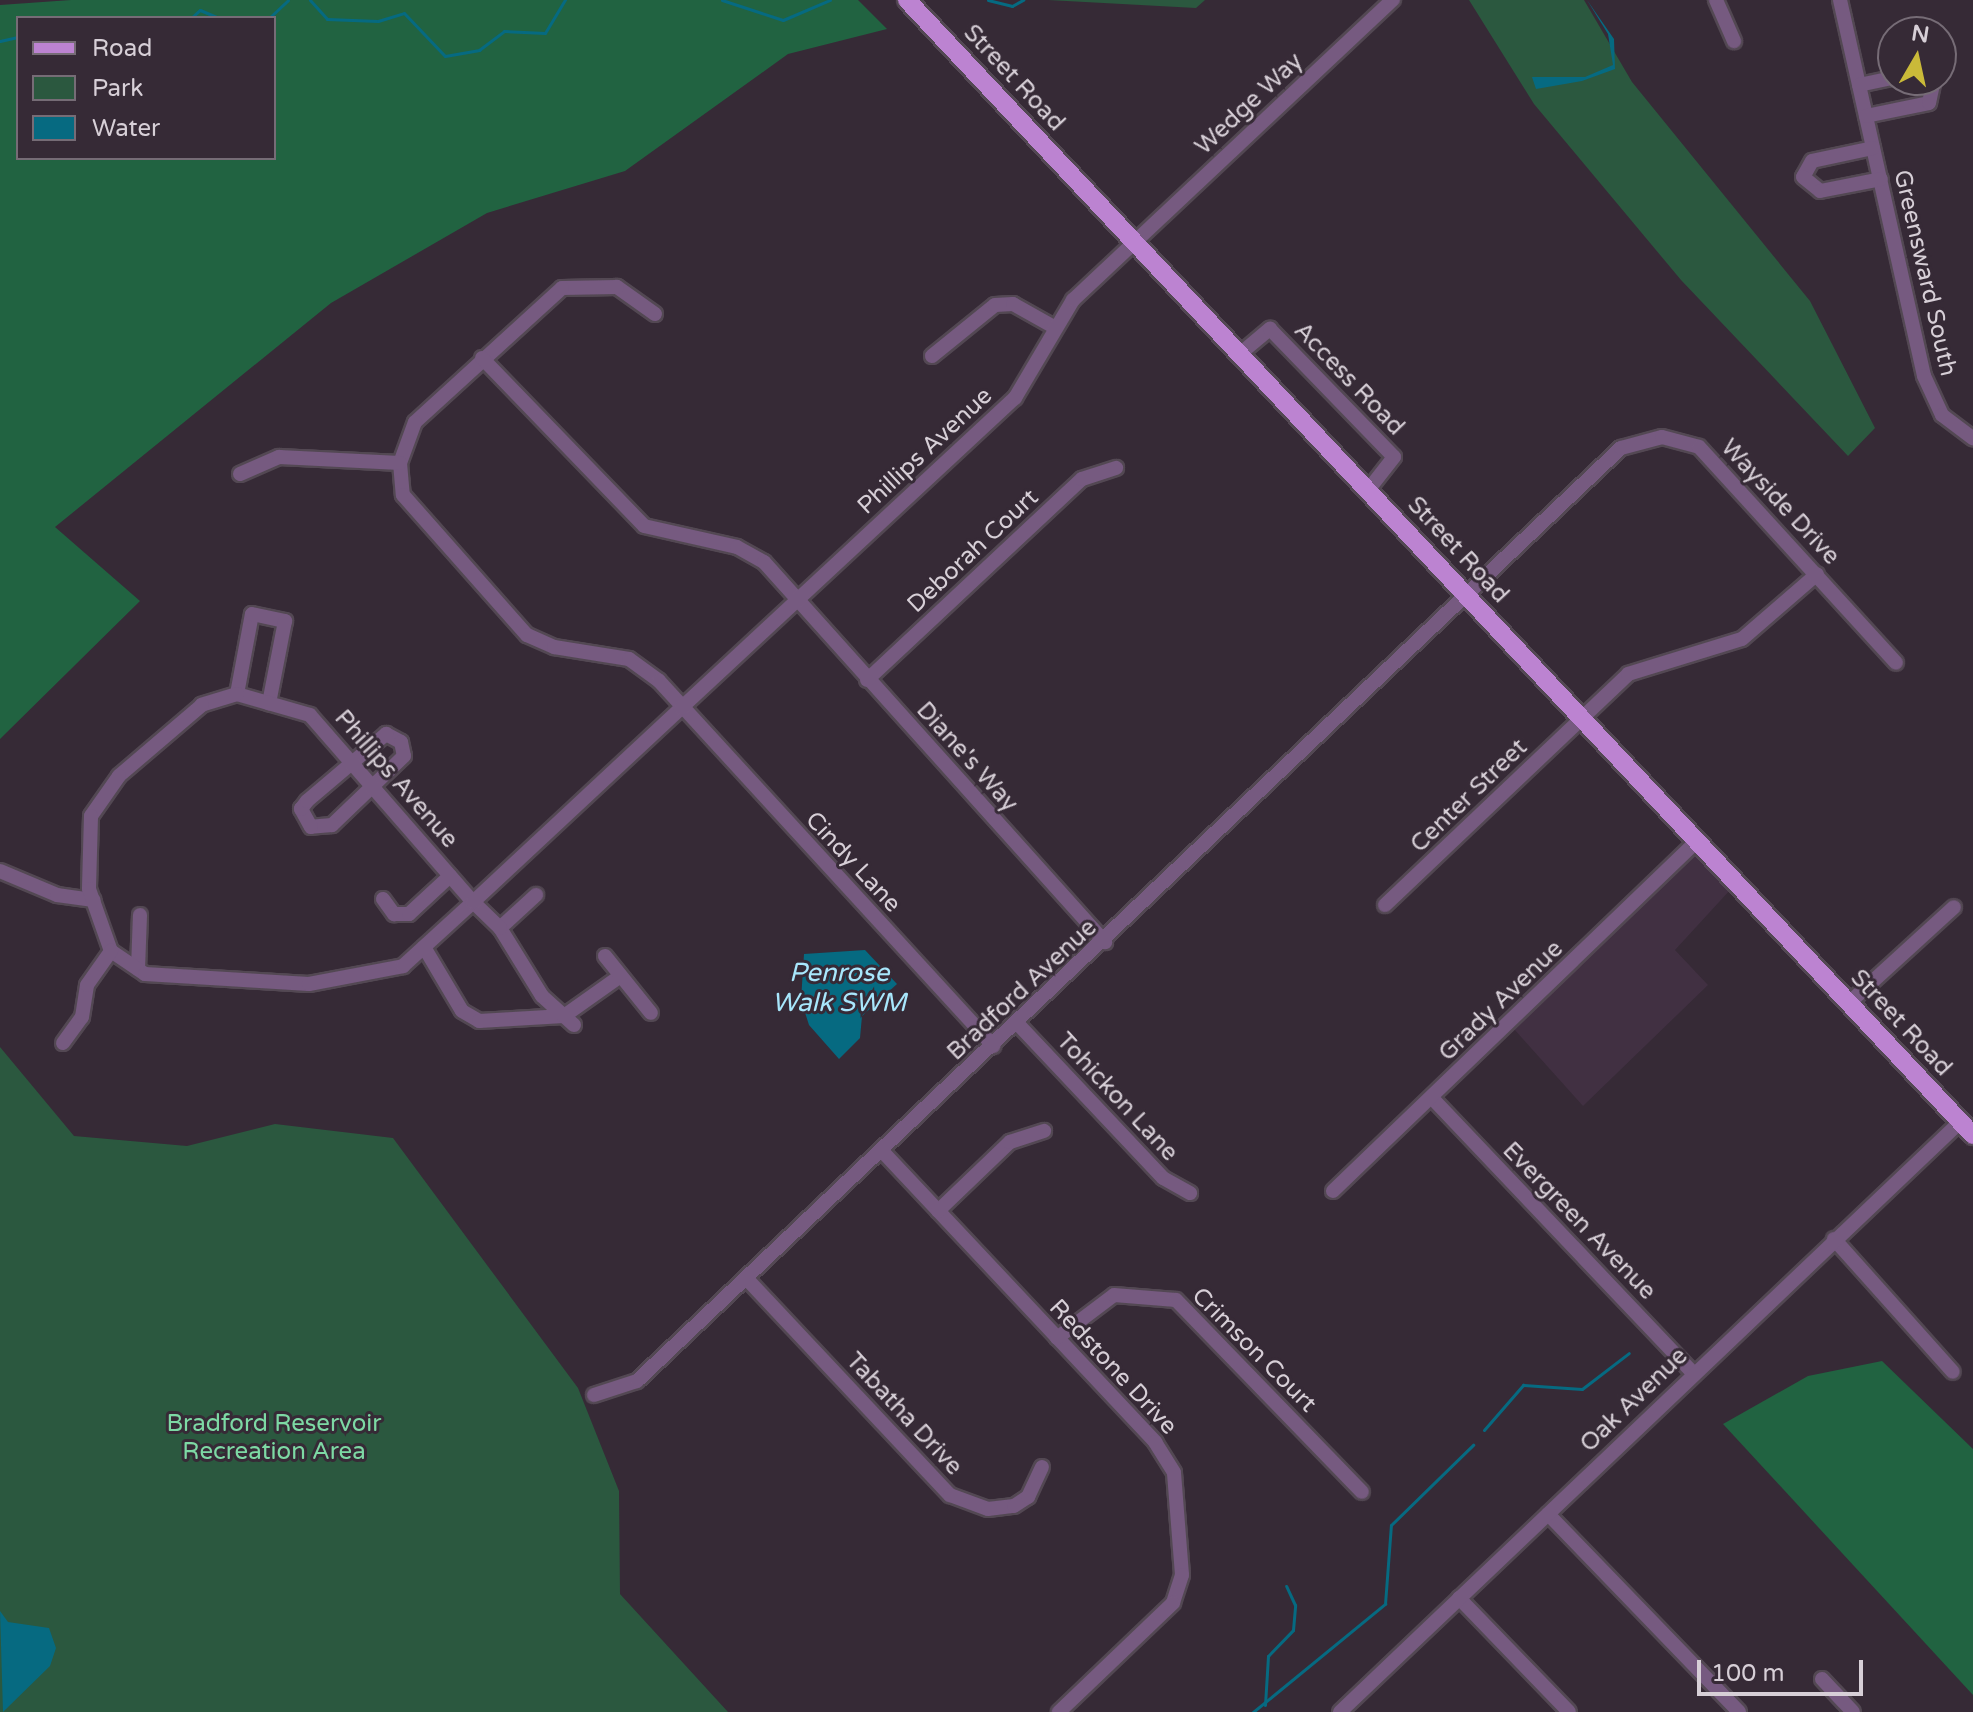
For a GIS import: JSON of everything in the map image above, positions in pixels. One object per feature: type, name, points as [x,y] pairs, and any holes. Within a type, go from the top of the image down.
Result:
[{"type":"main road","name":"Street Road","points":[[907,0],[1967,1128]]},
{"type":"street","name":"Wedge Way","points":[[1134,240],[1393,0]]},
{"type":"street","points":[[1716,0],[1734,41]]},
{"type":"street","points":[[1840,0],[1866,116],[1929,103],[1931,96]]},
{"type":"street","points":[[1859,85],[1877,81]]},
{"type":"street","name":"Greensward South","points":[[1866,116],[1928,390],[1942,415],[1973,438]]},
{"type":"street","points":[[1873,148],[1812,161],[1803,177],[1820,191],[1881,179]]},
{"type":"street","name":"Phillips Avenue","points":[[111,951],[138,969],[309,984],[403,966],[1015,398],[1054,327],[1134,240]]},
{"type":"street","points":[[240,474],[279,457],[400,463],[415,422],[531,311],[575,284],[617,287],[655,314]]},
{"type":"street","points":[[932,356],[995,305],[1013,304],[1054,327]]},
{"type":"street","name":"Access Road","points":[[1241,353],[1270,329],[1394,457],[1369,489]]},
{"type":"street","name":"Diane's Way","points":[[482,358],[644,526],[750,552],[1105,942]]},
{"type":"street","name":"Wayside Drive","points":[[1468,596],[1610,455],[1649,438],[1699,447],[1896,663]]},
{"type":"street","name":"Cindy Lane","points":[[400,463],[410,510],[527,635],[554,647],[629,659],[681,708],[993,1046]]},
{"type":"street","name":"Deborah Court","points":[[867,680],[1082,479],[1116,468]]},
{"type":"street","name":"Center Street","points":[[1385,905],[1637,669],[1754,632],[1817,574]]},
{"type":"street","name":"Bradford Avenue","points":[[594,1395],[637,1381],[883,1152],[1468,596]]},
{"type":"street","points":[[63,1043],[82,1017],[87,985],[111,951],[94,900],[91,816],[119,776],[202,705],[237,694],[252,614],[285,621],[269,703]]},
{"type":"street","name":"Phillips Avenue","points":[[237,694],[310,715],[473,902]]},
{"type":"street","points":[[377,736],[401,742],[404,756],[373,787],[325,829],[311,827],[301,809],[351,762],[377,736]]},
{"type":"street","name":"Grady Avenue","points":[[1333,1191],[1433,1099],[1698,840]]},
{"type":"street","points":[[0,871],[57,895],[94,900]]},
{"type":"street","points":[[383,899],[402,917],[450,876]]},
{"type":"street","points":[[500,928],[536,895]]},
{"type":"street","points":[[473,902],[500,928],[542,996],[569,1020]]},
{"type":"street","points":[[1849,1003],[1954,907]]},
{"type":"street","points":[[138,969],[140,915]]},
{"type":"street","points":[[424,947],[471,1018],[569,1020],[619,977]]},
{"type":"street","points":[[605,956],[651,1013]]},
{"type":"street","name":"Tohickon Lane","points":[[1017,1023],[1163,1178],[1190,1193]]},
{"type":"street","name":"Evergreen Avenue","points":[[1433,1099],[1693,1373]]},
{"type":"street","name":"Oak Avenue","points":[[1340,1712],[1834,1239],[1967,1128]]},
{"type":"street","points":[[938,1211],[1010,1142],[1044,1131]]},
{"type":"street","name":"Redstone Drive","points":[[883,1152],[1172,1465],[1182,1565],[1161,1619],[1059,1712]]},
{"type":"street","points":[[1834,1239],[1953,1372]]},
{"type":"street","name":"Tabatha Drive","points":[[746,1278],[950,1495],[988,1509],[1014,1506],[1028,1497],[1042,1467]]},
{"type":"street","name":"Crimson Court","points":[[1057,1338],[1114,1295],[1176,1300],[1362,1492]]},
{"type":"street","points":[[1548,1514],[1739,1712]]},
{"type":"street","points":[[1459,1598],[1569,1712]]},
{"type":"street","points":[[1822,1679],[1853,1712]]},
{"type":"shaded area","points":[[1695,851],[1731,889],[1675,950],[1708,985],[1583,1106],[1514,1029]]},
{"type":"green space","points":[[71,0],[858,0],[887,29],[788,54],[625,171],[487,213],[331,303],[55,527],[140,601],[0,739],[0,5]]},
{"type":"green space","points":[[1048,0],[1205,0],[1196,8]]},
{"type":"green space","points":[[1469,0],[1584,0],[1632,82],[1810,301],[1875,428],[1848,456],[1681,280],[1534,104]]},
{"type":"green space","name":"Bradford Reservoir Recreation Area","points":[[0,1047],[74,1136],[187,1146],[275,1124],[393,1138],[578,1388],[619,1491],[620,1594],[728,1712],[0,1712]]},
{"type":"green space","points":[[1882,1361],[1973,1449],[1973,1695],[1723,1424],[1808,1376]]},
{"type":"water","points":[[1587,0],[1614,39],[1615,69],[1582,81],[1536,89],[1532,77],[1585,77],[1613,65],[1608,34]]},
{"type":"water","name":"Penrose Walk SWM","points":[[865,950],[897,984],[862,1016],[860,1038],[839,1059],[809,1025],[801,1000],[804,954]]},
{"type":"water","points":[[0,1611],[8,1622],[49,1628],[56,1648],[50,1666],[3,1712]]},
{"type":"waterway","points":[[271,16],[288,0]]},
{"type":"waterway","points":[[310,0],[327,19],[378,21],[404,13],[445,56],[479,50],[504,31],[545,33],[565,0]]},
{"type":"waterway","points":[[722,0],[783,20],[830,0]]},
{"type":"waterway","points":[[988,0],[1012,6],[1023,0]]},
{"type":"waterway","points":[[193,16],[200,10],[214,16]]},
{"type":"waterway","points":[[0,41],[16,37]]},
{"type":"waterway","points":[[1484,1430],[1523,1385],[1582,1389],[1629,1353]]},
{"type":"waterway","points":[[1253,1712],[1385,1604],[1391,1525],[1473,1445]]},
{"type":"waterway","points":[[1265,1705],[1268,1656],[1293,1630],[1295,1605],[1286,1586]]}]
